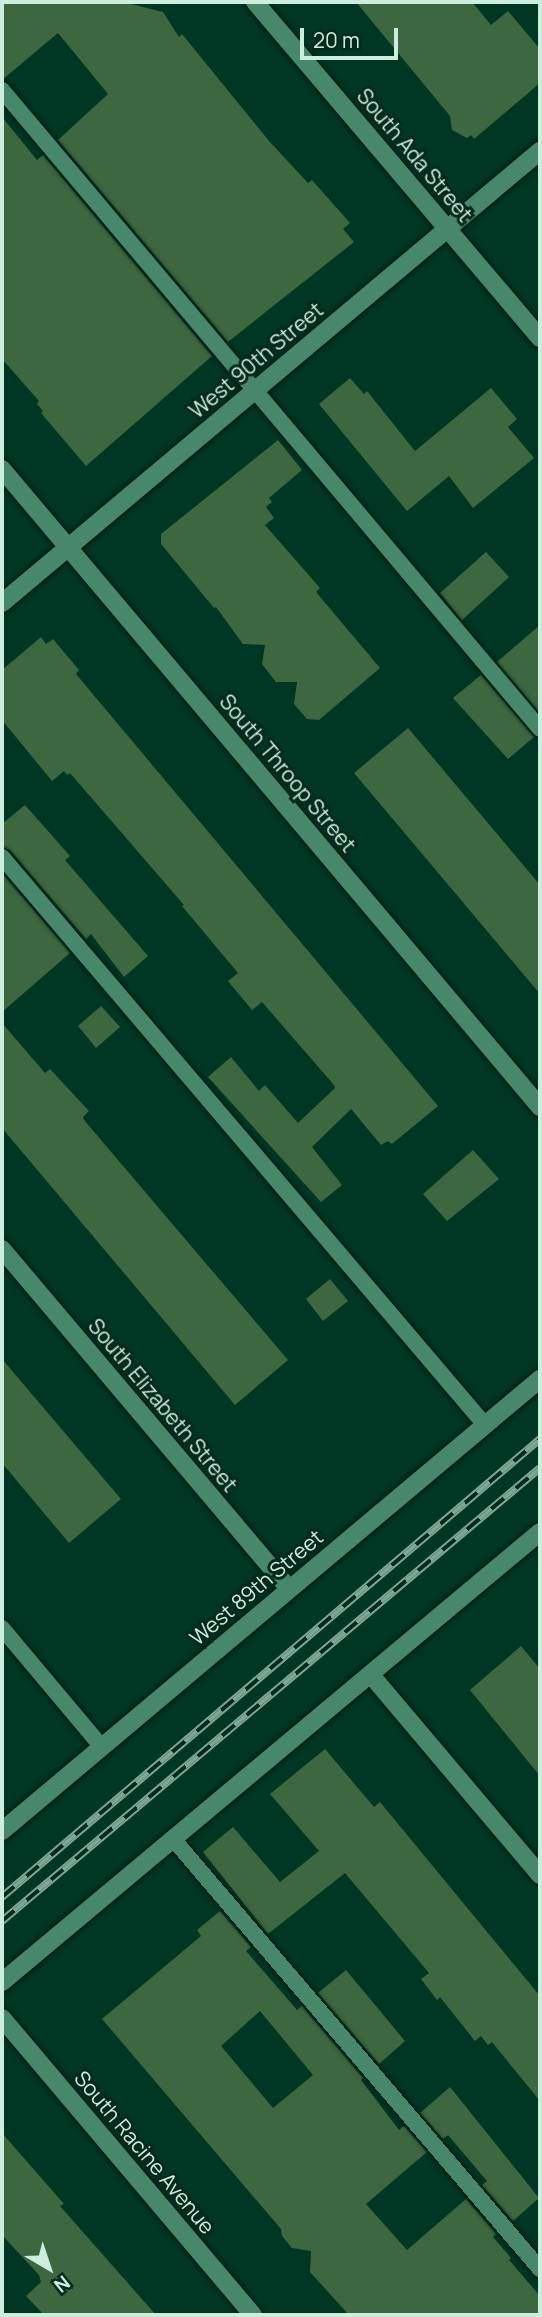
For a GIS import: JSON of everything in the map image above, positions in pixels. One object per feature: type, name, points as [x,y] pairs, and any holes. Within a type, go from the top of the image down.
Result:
[{"type":"street","name":"South Ada Street","points":[[255,2],[540,338]]},
{"type":"street","name":"West 90th Street","points":[[2,603],[540,151]]},
{"type":"street","name":"South Throop Street","points":[[2,468],[540,1107]]},
{"type":"street","name":"South Elizabeth Street","points":[[2,1249],[289,1589]]},
{"type":"street","name":"West 89th Street","points":[[2,1831],[540,1379]]},
{"type":"street","points":[[2,1982],[540,1532]]},
{"type":"street","points":[[371,1675],[540,1875]]},
{"type":"street","name":"South Racine Avenue","points":[[2,2018],[253,2315]]},
{"type":"lane","points":[[2,90],[540,729]]},
{"type":"lane","points":[[2,857],[485,1425]]},
{"type":"lane","points":[[2,1628],[102,1747]]},
{"type":"lane","points":[[174,1840],[540,2269]]},
{"type":"building","points":[[2,2],[123,2],[163,12],[179,37],[182,34],[269,141],[308,183],[312,180],[350,223],[343,229],[354,242],[228,342],[58,140],[108,94],[58,33],[2,80]]},
{"type":"building","points":[[356,2],[472,2],[491,25],[508,11],[540,49],[540,83],[474,139],[471,135],[467,138],[452,130],[450,116]]},
{"type":"building","points":[[2,117],[37,160],[43,155],[212,356],[86,466],[41,413],[43,411],[37,404],[39,401],[2,359]]},
{"type":"building","points":[[350,378],[364,394],[367,391],[415,451],[491,388],[517,419],[508,427],[534,458],[473,508],[449,476],[407,511],[319,404]]},
{"type":"building","points":[[278,440],[302,470],[269,498],[272,502],[266,507],[274,518],[265,525],[320,588],[316,592],[380,668],[319,720],[307,719],[294,704],[297,682],[276,682],[262,664],[265,645],[243,644],[216,607],[214,608],[161,544],[161,534]]},
{"type":"building","points":[[486,552],[509,577],[462,620],[440,593]]},
{"type":"building","points":[[540,625],[540,713],[497,662]]},
{"type":"building","points":[[41,637],[46,644],[53,639],[79,670],[76,674],[438,1106],[392,1144],[388,1141],[381,1145],[351,1109],[312,1147],[342,1185],[321,1202],[208,1077],[231,1057],[259,1091],[265,1085],[298,1123],[335,1088],[334,1085],[262,1002],[252,1010],[228,981],[238,973],[182,906],[184,905],[70,773],[67,775],[64,771],[52,781],[2,720],[2,670]]},
{"type":"building","points":[[481,675],[534,737],[508,759],[453,698]]},
{"type":"building","points":[[408,728],[540,885],[540,994],[354,773]]},
{"type":"building","points":[[25,805],[70,856],[65,860],[148,956],[124,977],[91,934],[86,939],[10,850],[2,847],[2,824]]},
{"type":"building","points":[[2,873],[70,953],[2,1012]]},
{"type":"building","points":[[101,1006],[120,1027],[96,1048],[78,1026]]},
{"type":"building","points":[[2,1023],[45,1073],[50,1069],[89,1111],[83,1117],[84,1120],[288,1360],[235,1405],[2,1128]]},
{"type":"building","points":[[473,1150],[499,1179],[447,1221],[423,1194]]},
{"type":"building","points":[[330,1279],[348,1301],[323,1321],[306,1299]]},
{"type":"building","points":[[2,1359],[121,1499],[69,1543],[2,1463]]},
{"type":"building","points":[[521,1646],[540,1669],[540,1776],[470,1690]]},
{"type":"building","points":[[325,1749],[374,1807],[380,1802],[540,1996],[540,2101],[492,2042],[488,2045],[481,2036],[475,2041],[440,1997],[437,2000],[421,1979],[429,1973],[345,1873],[268,1934],[203,1852],[233,1827],[280,1882],[319,1851],[270,1794]]},
{"type":"building","points":[[220,1911],[251,1947],[246,1951],[297,2010],[302,2006],[363,2078],[361,2080],[399,2130],[404,2126],[427,2152],[366,2204],[407,2250],[466,2199],[496,2234],[493,2237],[511,2258],[509,2260],[540,2296],[540,2315],[349,2315],[310,2272],[311,2251],[292,2248],[282,2236],[281,2229],[102,2019],[201,1936],[197,1930]],"holes":[[[260,2011],[313,2075],[273,2108],[221,2046]]]},
{"type":"building","points":[[346,1970],[405,2041],[379,2064],[318,1993]]},
{"type":"building","points":[[450,2087],[539,2198],[513,2221],[482,2185],[487,2181],[448,2135],[443,2139],[420,2113]]},
{"type":"building","points":[[2,2133],[64,2204],[60,2206],[156,2315],[44,2315],[26,2296],[41,2282],[39,2275],[2,2235]]},
{"type":"railway","points":[[2,1897],[540,1439]]},
{"type":"railway","points":[[2,1921],[540,1468]]}]
